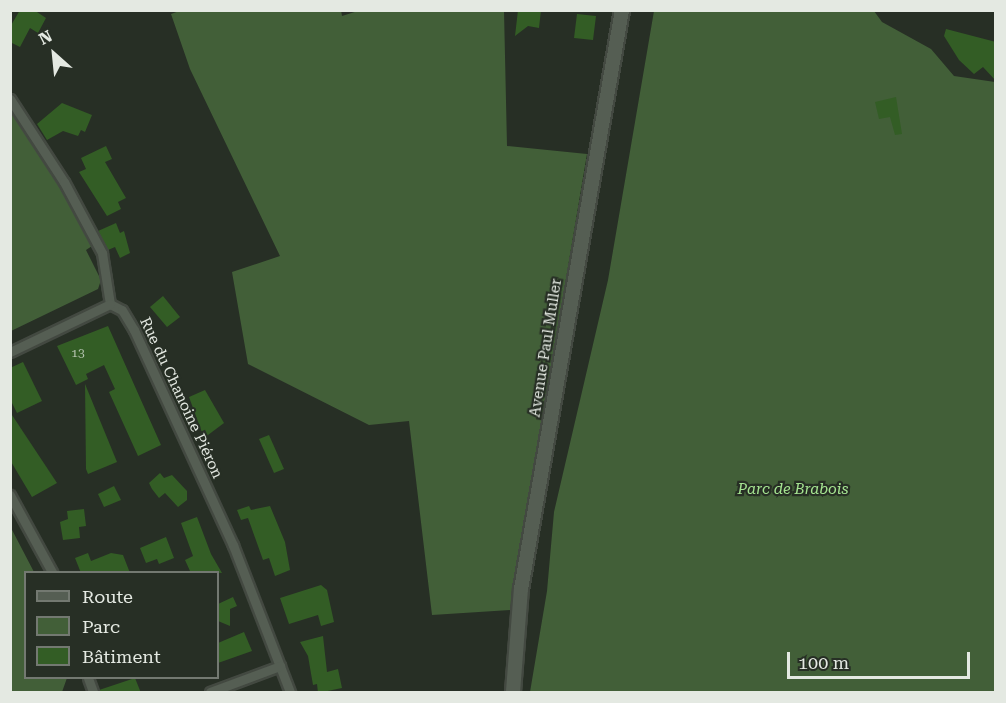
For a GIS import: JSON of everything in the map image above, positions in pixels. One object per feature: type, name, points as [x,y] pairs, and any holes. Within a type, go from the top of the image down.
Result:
[{"type":"main road","name":"Avenue Paul Muller","points":[[513,693],[521,589],[622,10]]},
{"type":"street","points":[[10,99],[63,182],[102,253],[110,304],[10,352]]},
{"type":"street","name":"Rue du Chanoine Piéron","points":[[110,304],[122,310],[134,330],[233,544],[290,693]]},
{"type":"street","points":[[10,495],[51,571]]},
{"type":"street","points":[[210,693],[280,666]]},
{"type":"green space","points":[[182,10],[341,10],[342,16],[361,10],[504,11],[507,146],[587,154],[510,610],[432,615],[409,421],[369,425],[248,364],[232,272],[280,256],[190,69],[171,14]]},
{"type":"green space","name":"Parc de Brabois","points":[[654,11],[874,11],[882,22],[931,49],[954,76],[995,82],[995,692],[530,692],[547,591],[554,512],[608,280]]},
{"type":"green space","points":[[11,107],[95,244],[86,250],[101,280],[98,289],[11,331]]},
{"type":"green space","points":[[10,526],[33,571],[24,571],[24,679],[67,679],[62,692],[11,692]]},
{"type":"building","points":[[20,10],[34,10],[46,18],[38,33],[30,28],[20,47],[10,42],[10,27]]},
{"type":"building","points":[[518,10],[541,10],[539,28],[528,26],[515,36]]},
{"type":"building","points":[[577,14],[596,16],[593,40],[574,38]]},
{"type":"building","points":[[946,29],[996,42],[996,81],[983,67],[974,74],[959,60],[944,36]]},
{"type":"building","points":[[896,97],[902,134],[895,135],[890,117],[879,119],[875,102]]},
{"type":"building","points":[[62,103],[92,115],[85,132],[81,130],[78,136],[63,131],[47,140],[37,124]]},
{"type":"building","points":[[106,146],[112,159],[105,162],[126,198],[118,202],[121,209],[107,216],[79,172],[86,169],[81,158]]},
{"type":"building","points":[[116,223],[120,233],[124,231],[130,253],[120,258],[115,247],[108,250],[98,231]]},
{"type":"building","points":[[163,296],[180,317],[167,327],[150,307]]},
{"type":"building","points":[[108,326],[161,445],[138,456],[109,392],[115,389],[104,365],[86,374],[88,379],[76,385],[57,346]]},
{"type":"building","points":[[23,362],[42,401],[17,413],[10,399],[10,368]]},
{"type":"building","points":[[85,384],[117,462],[88,474],[86,469]]},
{"type":"building","points":[[205,390],[224,423],[204,438],[189,397]]},
{"type":"building","points":[[10,412],[57,483],[32,497],[10,460]]},
{"type":"building","points":[[269,435],[284,469],[274,473],[259,439]]},
{"type":"building","points":[[160,473],[164,478],[172,475],[187,491],[187,500],[178,507],[165,493],[159,498],[152,489],[149,483]]},
{"type":"building","points":[[114,486],[121,500],[104,507],[98,494]]},
{"type":"building","points":[[249,506],[251,510],[270,506],[285,542],[290,570],[275,576],[269,558],[263,560],[248,518],[241,520],[237,510]]},
{"type":"building","points":[[84,509],[86,526],[79,527],[80,538],[63,540],[60,522],[68,519],[67,511]]},
{"type":"building","points":[[197,517],[211,554],[222,573],[219,571],[190,571],[185,560],[193,556],[181,523]]},
{"type":"building","points":[[166,537],[174,558],[159,564],[157,559],[146,563],[140,548]]},
{"type":"building","points":[[88,553],[91,561],[111,553],[123,555],[129,571],[80,571],[75,558]]},
{"type":"building","points":[[321,585],[327,590],[334,622],[321,626],[318,615],[289,624],[280,598]]},
{"type":"building","points":[[233,597],[237,606],[230,609],[230,626],[219,621],[219,604]]},
{"type":"building","points":[[244,632],[252,651],[219,663],[219,643]]},
{"type":"building","points":[[323,636],[327,672],[338,669],[342,688],[318,693],[317,684],[313,685],[308,656],[300,642]]},
{"type":"building","points":[[135,679],[141,693],[100,693],[99,690]]}]
